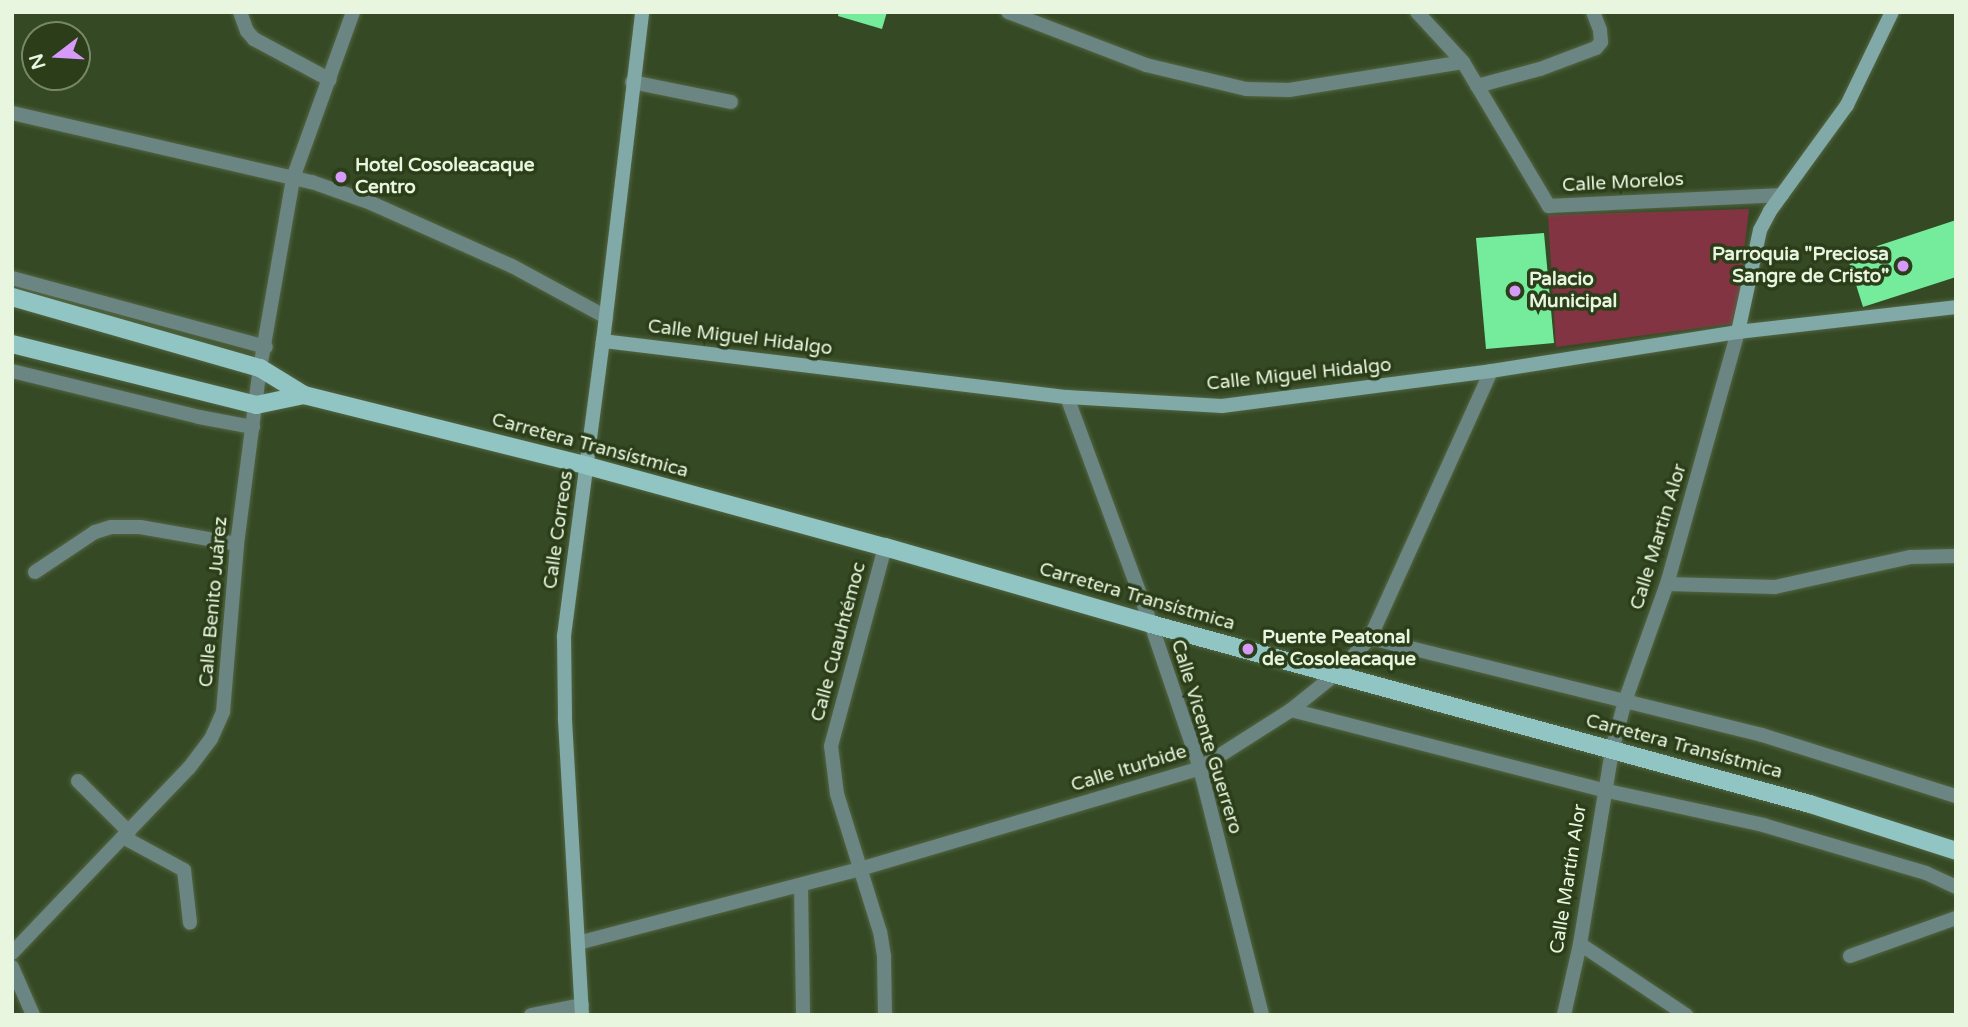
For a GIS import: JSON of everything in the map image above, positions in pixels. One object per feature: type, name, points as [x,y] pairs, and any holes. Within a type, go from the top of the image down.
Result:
[{"type":"main road","name":"Calle Correos","points":[[582,1010],[565,716],[564,636],[588,466],[642,12]]},
{"type":"main road","points":[[1738,332],[1760,230],[1846,105],[1892,12]]},
{"type":"main road","name":"Carretera Transístmica","points":[[12,297],[260,368],[304,395],[588,466],[885,547],[1151,624],[1810,804],[1956,851]]},
{"type":"main road","name":"Calle Miguel Hidalgo","points":[[603,341],[1067,397],[1222,407],[1491,371],[1738,332],[1956,307]]},
{"type":"main road","name":"Carretera Transístmica","points":[[12,344],[256,405],[304,395]]},
{"type":"street","points":[[240,12],[247,31],[254,39],[330,80]]},
{"type":"street","name":"Calle Benito Juárez","points":[[12,953],[189,768],[211,739],[223,712],[237,544],[260,368],[266,346],[293,177],[353,12]]},
{"type":"street","points":[[1007,12],[1146,65],[1245,89],[1289,90],[1463,62]]},
{"type":"street","name":"Calle Morelos","points":[[1417,12],[1463,62],[1549,205],[1782,195]]},
{"type":"street","points":[[1477,86],[1540,69],[1596,48],[1601,43],[1600,30],[1593,12]]},
{"type":"street","points":[[632,82],[731,102]]},
{"type":"street","points":[[12,113],[293,177],[371,203],[512,266],[606,317]]},
{"type":"street","points":[[12,278],[266,346]]},
{"type":"street","name":"Calle Martin Alor","points":[[1612,750],[1625,701],[1667,584],[1738,332]]},
{"type":"street","points":[[12,371],[200,417],[253,427]]},
{"type":"street","name":"Calle Iturbide","points":[[578,943],[860,869],[1200,768],[1291,710],[1337,673],[1370,638],[1491,371]]},
{"type":"street","name":"Calle Vicente Guerrero","points":[[1067,397],[1151,624],[1200,768],[1262,1015]]},
{"type":"street","points":[[35,572],[94,532],[111,527],[140,527],[237,544]]},
{"type":"street","name":"Calle Cuauhtémoc","points":[[885,547],[831,746],[837,794],[882,944],[885,1015]]},
{"type":"street","points":[[1667,584],[1775,587],[1910,557],[1956,556]]},
{"type":"street","points":[[1370,638],[1762,735],[1956,796]]},
{"type":"street","points":[[1291,710],[1603,790],[1763,825],[1926,873],[1956,887]]},
{"type":"street","name":"Calle Martín Alor","points":[[1563,1015],[1580,944],[1603,790],[1612,750]]},
{"type":"street","points":[[78,781],[126,834],[184,870],[190,923]]},
{"type":"street","points":[[801,885],[803,1015]]},
{"type":"street","points":[[1850,956],[1956,918]]},
{"type":"street","points":[[1580,944],[1686,1015]]},
{"type":"street","points":[[12,967],[33,1015]]},
{"type":"street","points":[[531,1015],[582,1010]]},
{"type":"shaded area","points":[[1749,209],[1736,323],[1556,347],[1548,215]]},
{"type":"building","points":[[839,12],[887,12],[882,29],[838,16]]},
{"type":"building","name":"Parroquia \"Preciosa Sangre de Cristo\"","points":[[1956,220],[1956,277],[1863,307],[1847,256]]},
{"type":"building","name":"Palacio Municipal","points":[[1544,233],[1554,343],[1486,349],[1476,238]]},
{"type":"place","name":"Hotel Cosoleacaque Centro","points":[[341,177]]},
{"type":"place","name":"Parroquia \"Preciosa Sangre de Cristo\"","points":[[1903,266]]},
{"type":"place","name":"Palacio Municipal","points":[[1515,291]]},
{"type":"place","name":"Puente Peatonal de Cosoleacaque","points":[[1248,649]]}]
